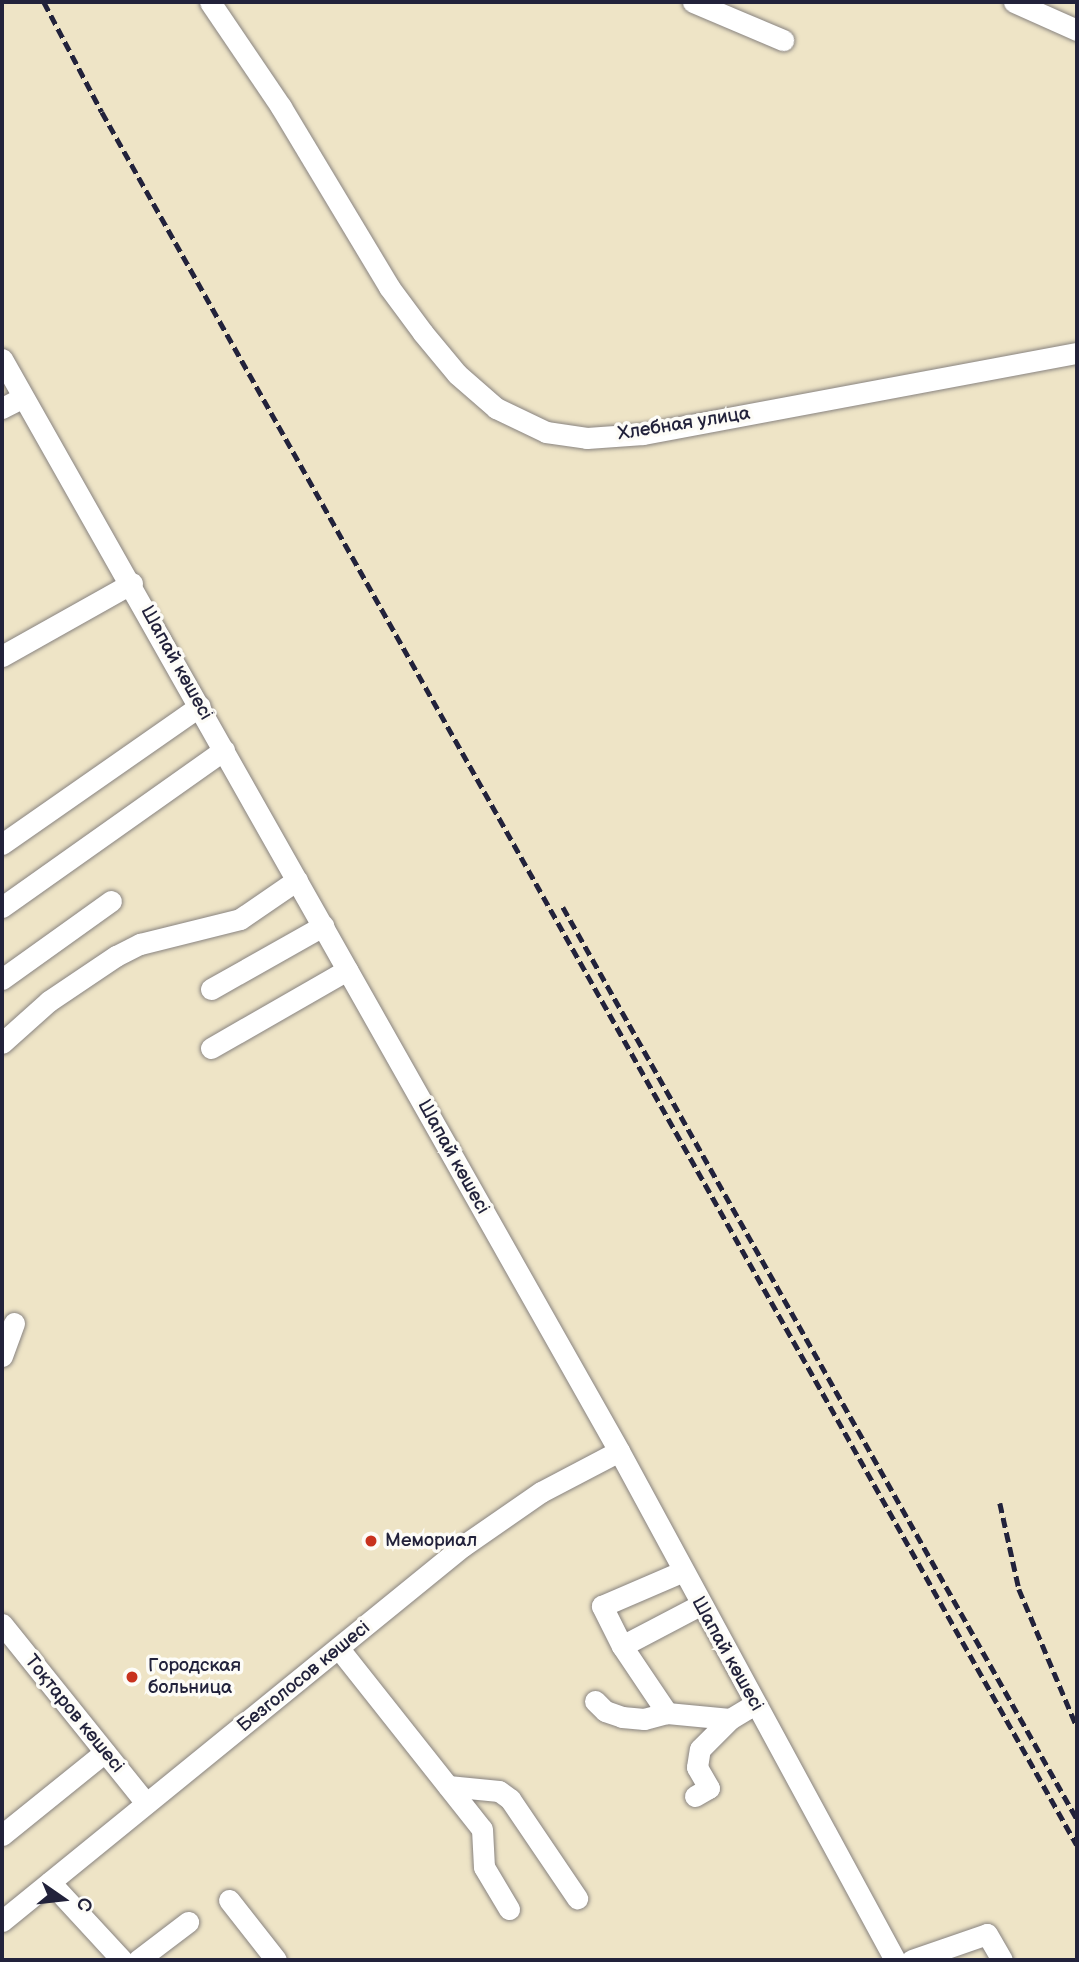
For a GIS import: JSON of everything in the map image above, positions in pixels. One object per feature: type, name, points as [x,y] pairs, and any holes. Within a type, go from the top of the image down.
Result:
[{"type":"street","name":"Хлебная улица","points":[[210,2],[281,107],[389,287],[423,333],[457,374],[496,408],[546,432],[587,438],[643,434],[1077,354]]},
{"type":"street","points":[[693,2],[782,40]]},
{"type":"street","points":[[1014,2],[1077,30]]},
{"type":"street","name":"Шапай көшесі","points":[[2,359],[22,398],[132,583],[618,1451],[681,1572],[895,1960]]},
{"type":"street","points":[[2,408],[22,398]]},
{"type":"street","points":[[2,656],[132,583]]},
{"type":"street","points":[[2,844],[200,706]]},
{"type":"street","points":[[2,906],[224,750]]},
{"type":"street","points":[[2,1044],[50,1001],[116,956],[140,944],[240,919],[297,880]]},
{"type":"street","points":[[2,979],[111,901]]},
{"type":"street","points":[[211,989],[323,926]]},
{"type":"street","points":[[211,1048],[347,970]]},
{"type":"street","points":[[2,1356],[14,1322]]},
{"type":"street","name":"Безголосов көшесі","points":[[3,1917],[340,1650],[463,1546],[541,1493],[618,1451]]},
{"type":"street","points":[[667,1713],[622,1646],[598,1597],[681,1572]]},
{"type":"street","points":[[622,1646],[700,1605]]},
{"type":"street","name":"Тоқтаров көшесі","points":[[2,1624],[146,1803]]},
{"type":"street","points":[[340,1650],[482,1829],[484,1867],[509,1909]]},
{"type":"street","points":[[595,1701],[604,1711],[622,1717],[644,1719],[667,1713],[730,1719]]},
{"type":"street","points":[[695,1796],[709,1788],[697,1767],[700,1749],[730,1719],[755,1704]]},
{"type":"street","points":[[2,1835],[105,1752]]},
{"type":"street","points":[[448,1786],[499,1790],[510,1799],[577,1898]]},
{"type":"street","points":[[50,1882],[122,1960]]},
{"type":"street","points":[[229,1900],[276,1960]]},
{"type":"street","points":[[138,1960],[188,1922]]},
{"type":"street","points":[[912,1960],[986,1934],[1002,1960]]},
{"type":"railway","points":[[44,2],[102,112],[1077,1845]]},
{"type":"railway","points":[[563,907],[1077,1819]]},
{"type":"railway","points":[[1000,1503],[1019,1589],[1077,1727]]},
{"type":"place","name":"Мемориал","points":[[371,1541]]},
{"type":"place","name":"Городская больница","points":[[132,1677]]}]
